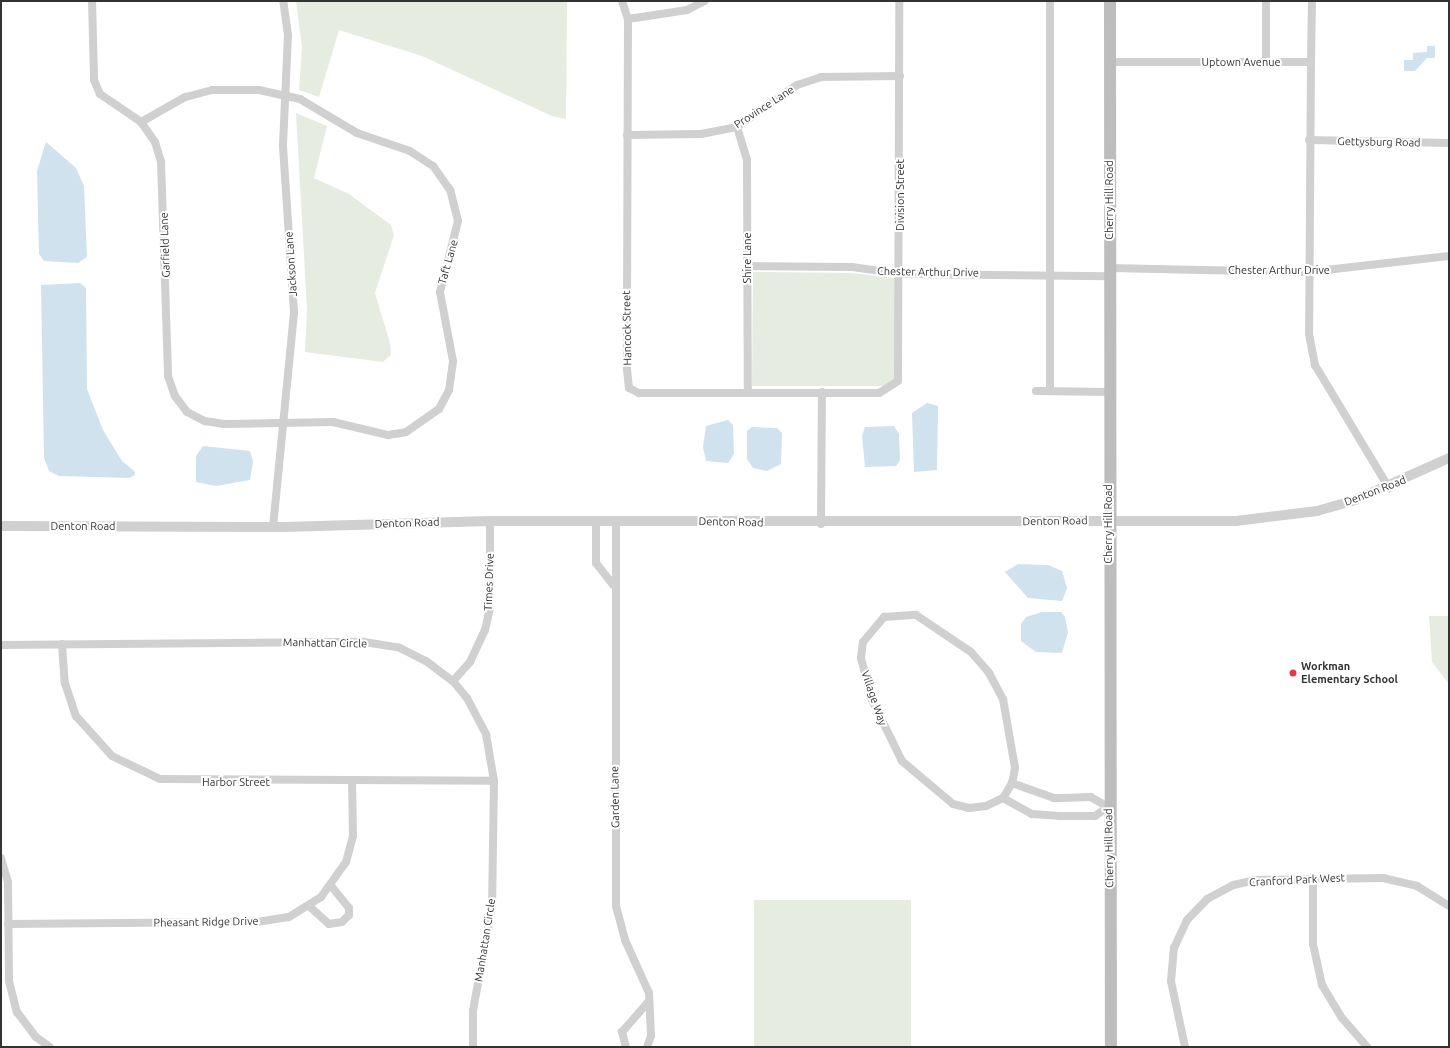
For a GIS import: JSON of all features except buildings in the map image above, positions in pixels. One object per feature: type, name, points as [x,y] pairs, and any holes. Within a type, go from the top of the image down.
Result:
[{"type":"main road","name":"Cherry Hill Road","points":[[1110,1],[1108,807],[1111,1047]]},
{"type":"street","name":"Garfield Lane","points":[[92,1],[94,80],[100,94],[141,122],[155,142],[161,162],[166,362],[175,396],[187,412],[205,421],[283,425]]},
{"type":"street","name":"Jackson Lane","points":[[273,527],[294,312],[283,145],[288,35],[283,1]]},
{"type":"street","name":"Hancock Street","points":[[622,1],[628,19],[627,135],[629,388],[639,393],[748,391],[880,393],[893,387]]},
{"type":"street","points":[[628,19],[687,10],[705,1]]},
{"type":"street","name":"Division Street","points":[[893,387],[900,375],[899,1]]},
{"type":"street","points":[[1050,1],[1050,391]]},
{"type":"street","points":[[1266,1],[1266,62]]},
{"type":"street","points":[[1312,1],[1309,140],[1309,334],[1315,365],[1389,488]]},
{"type":"street","name":"Uptown Avenue","points":[[1109,62],[1311,62]]},
{"type":"street","name":"Province Lane","points":[[627,135],[701,134],[737,127],[807,80],[835,76],[900,76]]},
{"type":"street","name":"Taft Lane","points":[[141,122],[185,97],[212,90],[260,90],[285,94],[320,110],[357,132],[423,158],[450,190],[458,221],[440,292],[454,360],[448,395],[439,409],[406,432],[388,435],[333,422],[283,425]]},
{"type":"street","name":"Shire Lane","points":[[737,127],[747,160],[748,391]]},
{"type":"street","name":"Gettysburg Road","points":[[1309,140],[1449,143]]},
{"type":"street","name":"Chester Arthur Drive","points":[[747,266],[852,267],[900,274],[1308,272],[1449,256]]},
{"type":"street","points":[[1036,391],[1109,392]]},
{"type":"street","points":[[821,524],[822,392]]},
{"type":"street","name":"Denton Road","points":[[1,526],[273,527],[490,520],[821,524],[1108,521],[1207,522],[1272,518],[1334,506],[1389,488],[1449,458]]},
{"type":"street","name":"Times Drive","points":[[453,681],[470,662],[485,630],[490,608],[490,520]]},
{"type":"street","points":[[596,521],[596,563],[613,586]]},
{"type":"street","name":"Garden Lane","points":[[616,521],[613,586],[616,906],[625,940],[649,1002],[651,1036],[647,1047]]},
{"type":"street","name":"Village Way","points":[[916,616],[971,652],[989,673],[1003,699],[1011,733],[1015,768],[1012,783],[1003,798],[986,806],[969,808],[953,804],[902,760],[872,700],[861,658],[863,642],[884,617],[916,616]]},
{"type":"street","name":"Manhattan Circle","points":[[1,645],[364,642],[400,648],[426,661],[453,681],[467,698],[486,734],[494,781],[492,907],[473,1011],[473,1047]]},
{"type":"street","name":"Harbor Street","points":[[62,644],[65,683],[76,716],[96,742],[131,768],[160,779],[192,782],[494,781]]},
{"type":"street","name":"Pheasant Ridge Drive","points":[[8,924],[257,922],[289,916],[310,907],[331,886],[346,862],[353,836],[352,781]]},
{"type":"street","points":[[1003,798],[1032,814],[1095,816],[1108,807],[1091,797],[1054,798],[1012,783]]},
{"type":"street","points":[[1,858],[8,882],[9,982],[17,1012],[36,1037],[50,1047]]},
{"type":"street","points":[[1313,878],[1314,956],[1322,985],[1342,1018],[1367,1047]]},
{"type":"street","name":"Cranford Park West","points":[[1185,1047],[1171,975],[1174,948],[1187,920],[1206,899],[1233,885],[1313,878],[1399,880],[1447,900]]},
{"type":"street","points":[[310,907],[329,924],[342,922],[349,915],[349,908],[331,886]]},
{"type":"street","points":[[626,1047],[622,1032],[649,1002]]},
{"type":"shaded area","points":[[296,1],[567,1],[566,119],[552,116],[422,56],[339,30],[319,97],[299,90],[302,48]]},
{"type":"shaded area","points":[[296,113],[327,126],[314,178],[349,194],[391,225],[394,235],[375,293],[390,343],[391,355],[383,362],[305,352],[307,309]]},
{"type":"shaded area","points":[[753,272],[852,273],[895,278],[896,382],[883,386],[752,386]]},
{"type":"shaded area","points":[[1429,616],[1449,616],[1449,684],[1432,662]]},
{"type":"shaded area","points":[[754,900],[911,900],[911,1047],[754,1047]]},
{"type":"water","points":[[1427,46],[1435,46],[1435,58],[1427,58],[1415,71],[1404,71],[1404,60],[1413,60],[1413,53],[1427,52]]},
{"type":"water","points":[[46,142],[76,168],[84,186],[87,257],[78,263],[44,261],[39,254],[37,171]]},
{"type":"water","points":[[80,283],[86,288],[87,389],[103,430],[122,461],[134,471],[135,475],[129,478],[59,476],[49,471],[44,458],[41,285]]},
{"type":"water","points":[[927,403],[938,406],[937,470],[914,472],[912,413]]},
{"type":"water","points":[[728,420],[733,425],[734,454],[728,463],[706,461],[703,447],[706,426]]},
{"type":"water","points":[[894,426],[899,434],[900,460],[896,466],[865,467],[862,436],[865,427]]},
{"type":"water","points":[[752,427],[777,428],[782,433],[781,464],[767,471],[753,468],[747,459],[747,431]]},
{"type":"water","points":[[203,446],[250,451],[253,462],[250,480],[216,486],[196,482],[196,456]]},
{"type":"water","points":[[1018,564],[1048,565],[1062,571],[1067,588],[1062,601],[1028,598],[1005,572]]},
{"type":"water","points":[[1042,612],[1061,612],[1065,617],[1068,632],[1062,653],[1036,652],[1021,641],[1021,624],[1026,617]]},
{"type":"place","name":"Workman Elementary School","points":[[1293,673]]}]
